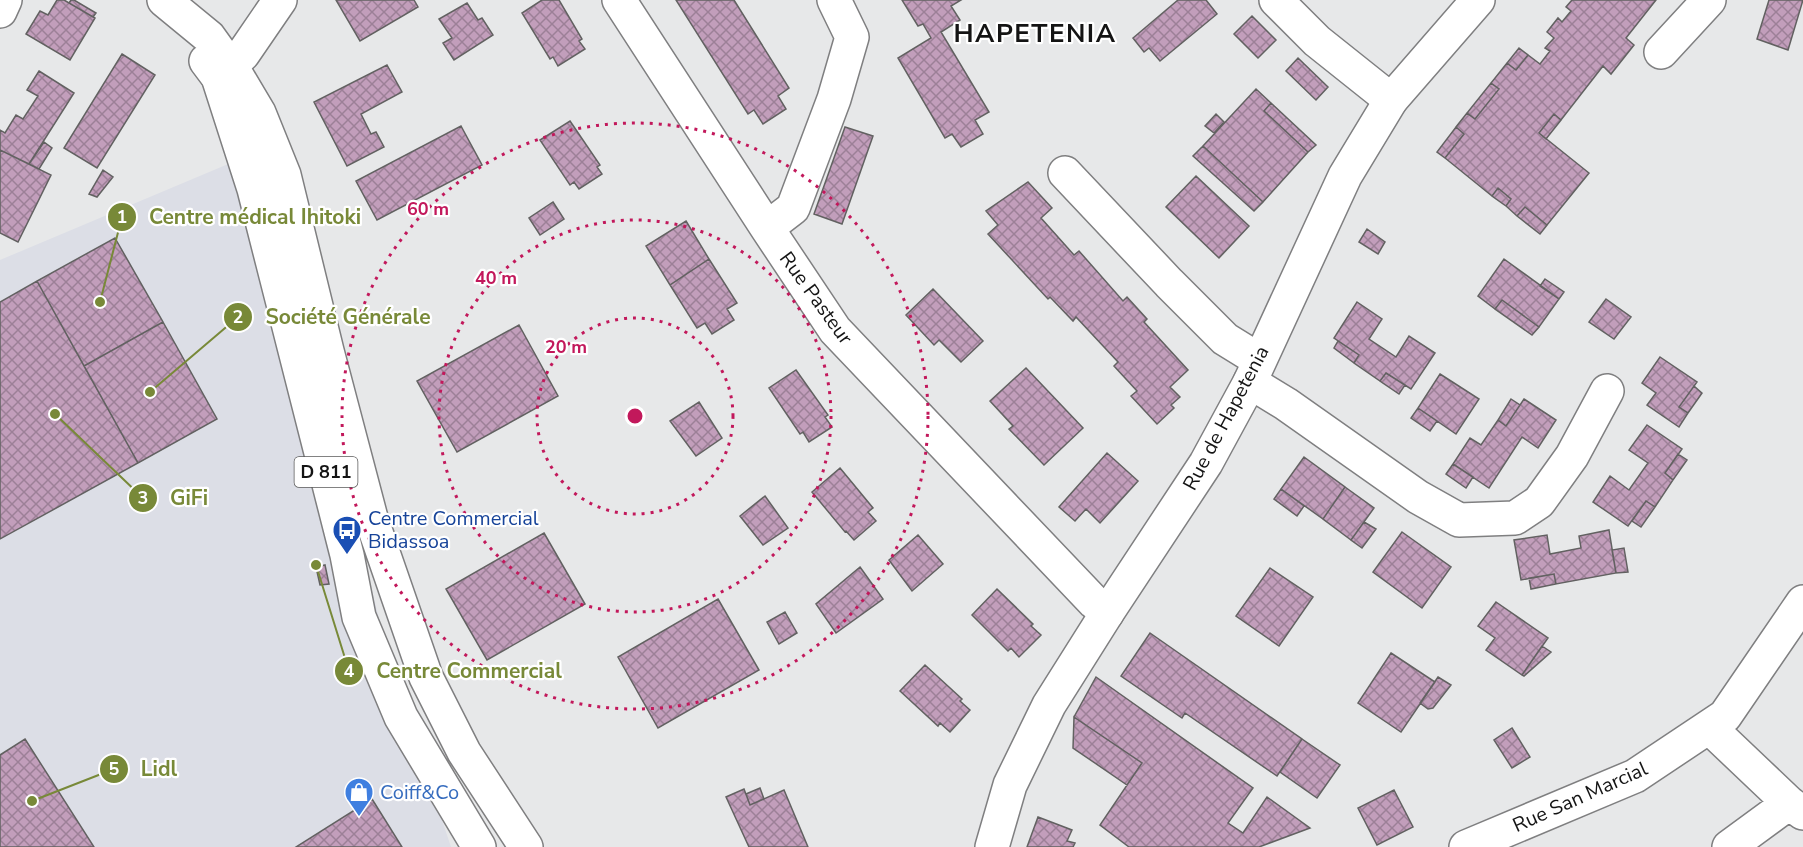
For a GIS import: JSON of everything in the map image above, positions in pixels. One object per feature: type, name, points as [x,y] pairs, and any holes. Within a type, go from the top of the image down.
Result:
[{"type":"main road","points":[[0,11],[5,0]]},
{"type":"main road","name":"D 811","points":[[164,0],[224,72],[347,555],[358,617],[401,717],[479,847]]},
{"type":"main road","points":[[280,0],[243,54],[224,72],[259,113],[284,175],[371,518],[426,677],[464,752],[526,847]]},
{"type":"main road","name":"Rue Pasteur","points":[[619,0],[835,330],[1107,613]]},
{"type":"main road","points":[[767,228],[793,208],[834,99],[852,37],[834,0]]},
{"type":"main road","points":[[1276,0],[1317,41],[1391,100]]},
{"type":"main road","name":"Rue de Hapetenia","points":[[992,847],[1010,785],[1049,705],[1206,464],[1255,371],[1345,176],[1391,100],[1478,0]]},
{"type":"main road","points":[[1660,52],[1709,0]]},
{"type":"main road","points":[[1065,173],[1286,404],[1418,497],[1460,520],[1515,518],[1539,502],[1572,456],[1607,391]]},
{"type":"main road","name":"Rue San Marcial","points":[[1466,847],[1635,776],[1725,716],[1803,602]]},
{"type":"main road","points":[[1709,727],[1796,808],[1729,847]]},
{"type":"shaded area","points":[[252,154],[343,475],[392,670],[451,847],[0,847],[0,260]]},
{"type":"building","points":[[57,0],[64,0],[95,18],[70,60],[26,34],[40,11],[48,15]]},
{"type":"building","points":[[71,0],[96,13],[93,17],[69,3]]},
{"type":"building","points":[[336,0],[414,0],[418,7],[360,41]]},
{"type":"building","points":[[542,0],[559,0],[582,39],[579,41],[585,49],[558,66],[553,57],[550,59],[522,13]]},
{"type":"building","points":[[676,0],[734,0],[789,88],[778,96],[786,109],[763,124],[754,110],[748,114]]},
{"type":"building","points":[[902,0],[961,0],[951,6],[960,20],[941,32],[989,112],[975,120],[983,134],[961,147],[952,134],[945,138],[898,58],[931,38],[923,24],[918,26]]},
{"type":"building","points":[[1178,0],[1206,0],[1217,14],[1160,61],[1149,48],[1144,52],[1133,38]]},
{"type":"building","points":[[1572,0],[1656,0],[1626,38],[1634,45],[1611,74],[1603,66],[1561,120],[1554,114],[1539,133],[1589,173],[1547,225],[1525,207],[1517,216],[1506,206],[1511,199],[1498,188],[1492,196],[1445,158],[1464,134],[1456,127],[1467,113],[1475,119],[1499,89],[1491,83],[1507,63],[1516,70],[1528,55],[1540,64],[1550,51],[1545,48],[1554,38],[1547,32],[1558,18],[1562,22],[1571,11],[1566,7]]},
{"type":"building","points":[[1769,0],[1803,0],[1788,50],[1757,39]]},
{"type":"building","points":[[467,3],[478,20],[482,18],[493,35],[454,60],[443,43],[452,38],[439,19]]},
{"type":"building","points":[[1252,16],[1276,40],[1258,58],[1234,34]]},
{"type":"building","points":[[1519,48],[1528,55],[1516,70],[1507,63]]},
{"type":"building","points":[[122,54],[155,75],[97,168],[64,148]]},
{"type":"building","points":[[1298,58],[1328,87],[1316,100],[1286,71]]},
{"type":"building","points":[[387,65],[402,92],[361,114],[371,134],[376,132],[384,147],[347,166],[314,102]]},
{"type":"building","points":[[39,71],[74,93],[29,164],[0,150],[0,130],[5,133],[16,115],[23,119],[38,96],[27,90]]},
{"type":"building","points":[[1491,83],[1499,89],[1475,119],[1467,113]]},
{"type":"building","points":[[1256,89],[1271,103],[1264,111],[1308,152],[1263,202],[1203,146]]},
{"type":"building","points":[[1271,103],[1316,145],[1308,152],[1264,111]]},
{"type":"building","points":[[1216,114],[1224,122],[1214,133],[1205,126]]},
{"type":"building","points":[[1554,114],[1561,120],[1546,139],[1539,133]]},
{"type":"building","points":[[570,121],[600,165],[597,167],[602,174],[579,189],[574,182],[570,185],[540,140]]},
{"type":"building","points":[[461,126],[482,165],[377,220],[356,181]]},
{"type":"building","points":[[845,127],[873,136],[842,224],[814,214]]},
{"type":"building","points":[[1456,127],[1464,134],[1445,158],[1437,152]]},
{"type":"building","points":[[44,142],[52,148],[39,169],[29,164]]},
{"type":"building","points":[[1203,146],[1263,202],[1254,211],[1193,156]]},
{"type":"building","points":[[0,150],[51,175],[18,242],[0,233]]},
{"type":"building","points":[[103,170],[113,177],[97,197],[89,194]]},
{"type":"building","points":[[1196,176],[1249,226],[1219,258],[1166,207]]},
{"type":"building","points":[[1028,182],[1052,208],[1041,218],[1074,255],[1079,251],[1123,301],[1127,297],[1147,319],[1144,322],[1188,370],[1170,387],[1180,397],[1171,405],[1174,408],[1157,424],[1131,396],[1137,391],[1114,366],[1118,362],[1076,317],[1073,321],[1050,297],[1048,299],[988,234],[998,225],[986,211]]},
{"type":"building","points":[[1498,188],[1511,199],[1506,206],[1492,196]]},
{"type":"building","points":[[553,202],[564,219],[540,235],[529,218]]},
{"type":"building","points":[[1525,207],[1547,225],[1540,234],[1517,216]]},
{"type":"building","points":[[686,221],[709,259],[670,285],[646,246]]},
{"type":"building","points":[[1367,229],[1385,242],[1378,254],[1359,242]]},
{"type":"building","points":[[115,238],[163,322],[84,366],[37,281]]},
{"type":"building","points":[[709,259],[737,303],[727,309],[734,320],[712,334],[705,323],[697,328],[670,285]]},
{"type":"building","points":[[1504,259],[1559,299],[1539,327],[1502,300],[1495,309],[1478,296]]},
{"type":"building","points":[[1545,279],[1564,292],[1559,299],[1540,286]]},
{"type":"building","points":[[37,281],[138,463],[0,539],[0,302]]},
{"type":"building","points":[[933,289],[983,341],[961,362],[939,340],[934,345],[906,315]]},
{"type":"building","points":[[1606,299],[1631,317],[1614,339],[1589,322]]},
{"type":"building","points":[[1502,300],[1539,327],[1532,335],[1495,309]]},
{"type":"building","points":[[1357,302],[1382,319],[1369,339],[1396,357],[1409,336],[1435,353],[1411,389],[1386,373],[1380,381],[1354,363],[1359,355],[1334,338]]},
{"type":"building","points":[[163,322],[217,419],[138,463],[84,366]]},
{"type":"building","points":[[519,325],[558,396],[457,452],[417,381]]},
{"type":"building","points":[[1338,341],[1359,355],[1354,363],[1334,348]]},
{"type":"building","points":[[1660,357],[1697,382],[1679,407],[1688,413],[1679,427],[1647,405],[1656,393],[1642,383]]},
{"type":"building","points":[[1026,368],[1083,428],[1044,465],[1009,429],[1013,426],[990,401]]},
{"type":"building","points":[[796,370],[828,415],[825,417],[832,427],[809,442],[803,432],[800,434],[769,388]]},
{"type":"building","points":[[1386,373],[1405,385],[1399,394],[1380,381]]},
{"type":"building","points":[[1440,374],[1479,399],[1456,434],[1418,408]]},
{"type":"building","points":[[1694,386],[1702,393],[1688,413],[1679,407]]},
{"type":"building","points":[[1511,399],[1520,405],[1506,426],[1498,420]]},
{"type":"building","points":[[1524,399],[1556,420],[1538,448],[1522,437],[1489,488],[1453,464],[1470,438],[1481,445],[1498,420],[1506,426]]},
{"type":"building","points":[[699,402],[722,438],[696,456],[670,421]]},
{"type":"building","points":[[1418,408],[1437,421],[1430,431],[1411,418]]},
{"type":"building","points":[[1647,425],[1682,449],[1665,473],[1673,480],[1655,507],[1646,501],[1628,526],[1593,502],[1610,476],[1629,490],[1648,463],[1629,450]]},
{"type":"building","points":[[1107,453],[1138,481],[1100,523],[1086,509],[1075,521],[1059,507]]},
{"type":"building","points":[[1678,454],[1687,460],[1673,480],[1665,473]]},
{"type":"building","points":[[1304,457],[1345,487],[1323,519],[1281,489]]},
{"type":"building","points":[[1453,464],[1473,477],[1466,488],[1446,474]]},
{"type":"building","points":[[840,468],[873,508],[868,512],[876,521],[854,540],[812,492]]},
{"type":"building","points":[[1345,487],[1374,508],[1351,540],[1323,519]]},
{"type":"building","points":[[1281,489],[1304,506],[1297,516],[1274,499]]},
{"type":"building","points":[[765,496],[788,528],[763,545],[740,516]]},
{"type":"building","points":[[1646,501],[1655,507],[1641,527],[1632,521]]},
{"type":"building","points":[[1364,522],[1376,529],[1362,548],[1351,540]]},
{"type":"building","points":[[1609,530],[1616,573],[1556,584],[1554,574],[1521,580],[1514,540],[1547,535],[1550,554],[1581,548],[1579,536]]},
{"type":"building","points":[[1402,532],[1451,567],[1422,608],[1373,572]]},
{"type":"building","points":[[544,533],[585,604],[487,660],[446,589]]},
{"type":"building","points":[[918,535],[943,564],[912,591],[889,560]]},
{"type":"building","points":[[1624,548],[1628,572],[1616,573],[1612,550]]},
{"type":"building","points":[[325,565],[329,584],[320,585],[316,567]]},
{"type":"building","points":[[860,567],[883,599],[836,633],[816,604]]},
{"type":"building","points":[[1270,568],[1313,597],[1279,646],[1236,616]]},
{"type":"building","points":[[1554,574],[1556,584],[1531,589],[1529,578]]},
{"type":"building","points":[[997,589],[1033,624],[1031,626],[1041,635],[1019,657],[1011,648],[1008,651],[972,615]]},
{"type":"building","points":[[718,599],[759,670],[658,728],[618,657]]},
{"type":"building","points":[[1496,602],[1548,638],[1522,675],[1486,650],[1495,638],[1478,626]]},
{"type":"building","points":[[785,612],[797,633],[779,644],[767,622]]},
{"type":"building","points":[[1150,633],[1302,739],[1277,776],[1185,713],[1182,718],[1121,676]]},
{"type":"building","points":[[1542,646],[1551,652],[1524,676],[1522,675]]},
{"type":"building","points":[[1391,653],[1435,682],[1401,732],[1358,703]]},
{"type":"building","points":[[925,665],[962,699],[960,701],[970,710],[950,732],[940,723],[938,726],[900,691]]},
{"type":"building","points":[[1096,677],[1253,788],[1228,823],[1243,833],[1267,797],[1310,828],[1259,847],[1129,847],[1100,825],[1142,763],[1074,717]]},
{"type":"building","points":[[1438,677],[1451,685],[1433,708],[1428,709],[1420,703]]},
{"type":"building","points":[[1074,717],[1142,763],[1127,785],[1073,748]]},
{"type":"building","points":[[1512,728],[1530,757],[1512,768],[1494,740]]},
{"type":"building","points":[[25,739],[94,847],[0,847],[0,755]]},
{"type":"building","points":[[1302,739],[1340,765],[1317,798],[1280,772]]},
{"type":"building","points":[[760,788],[764,799],[750,805],[746,794]]},
{"type":"building","points":[[744,789],[750,805],[784,790],[808,847],[749,847],[726,797]]},
{"type":"building","points":[[1394,790],[1413,827],[1377,845],[1358,808]]},
{"type":"building","points":[[372,799],[402,847],[296,847]]},
{"type":"building","points":[[1038,817],[1072,830],[1067,841],[1075,843],[1073,847],[1027,847]]},
{"type":"place","name":"Centre médical Ihitoki","points":[[100,302]]},
{"type":"place","name":"Société Générale","points":[[150,392]]},
{"type":"place","name":"GiFi","points":[[55,414]]},
{"type":"place","name":"Centre Commercial Bidassoa","points":[[347,556]]},
{"type":"place","name":"Centre Commercial","points":[[316,565]]},
{"type":"place","name":"Lidl","points":[[32,801]]},
{"type":"place","name":"Coiff&Co","points":[[359,818]]},
{"type":"district","name":"HAPETENIA","points":[[1035,33]]}]
